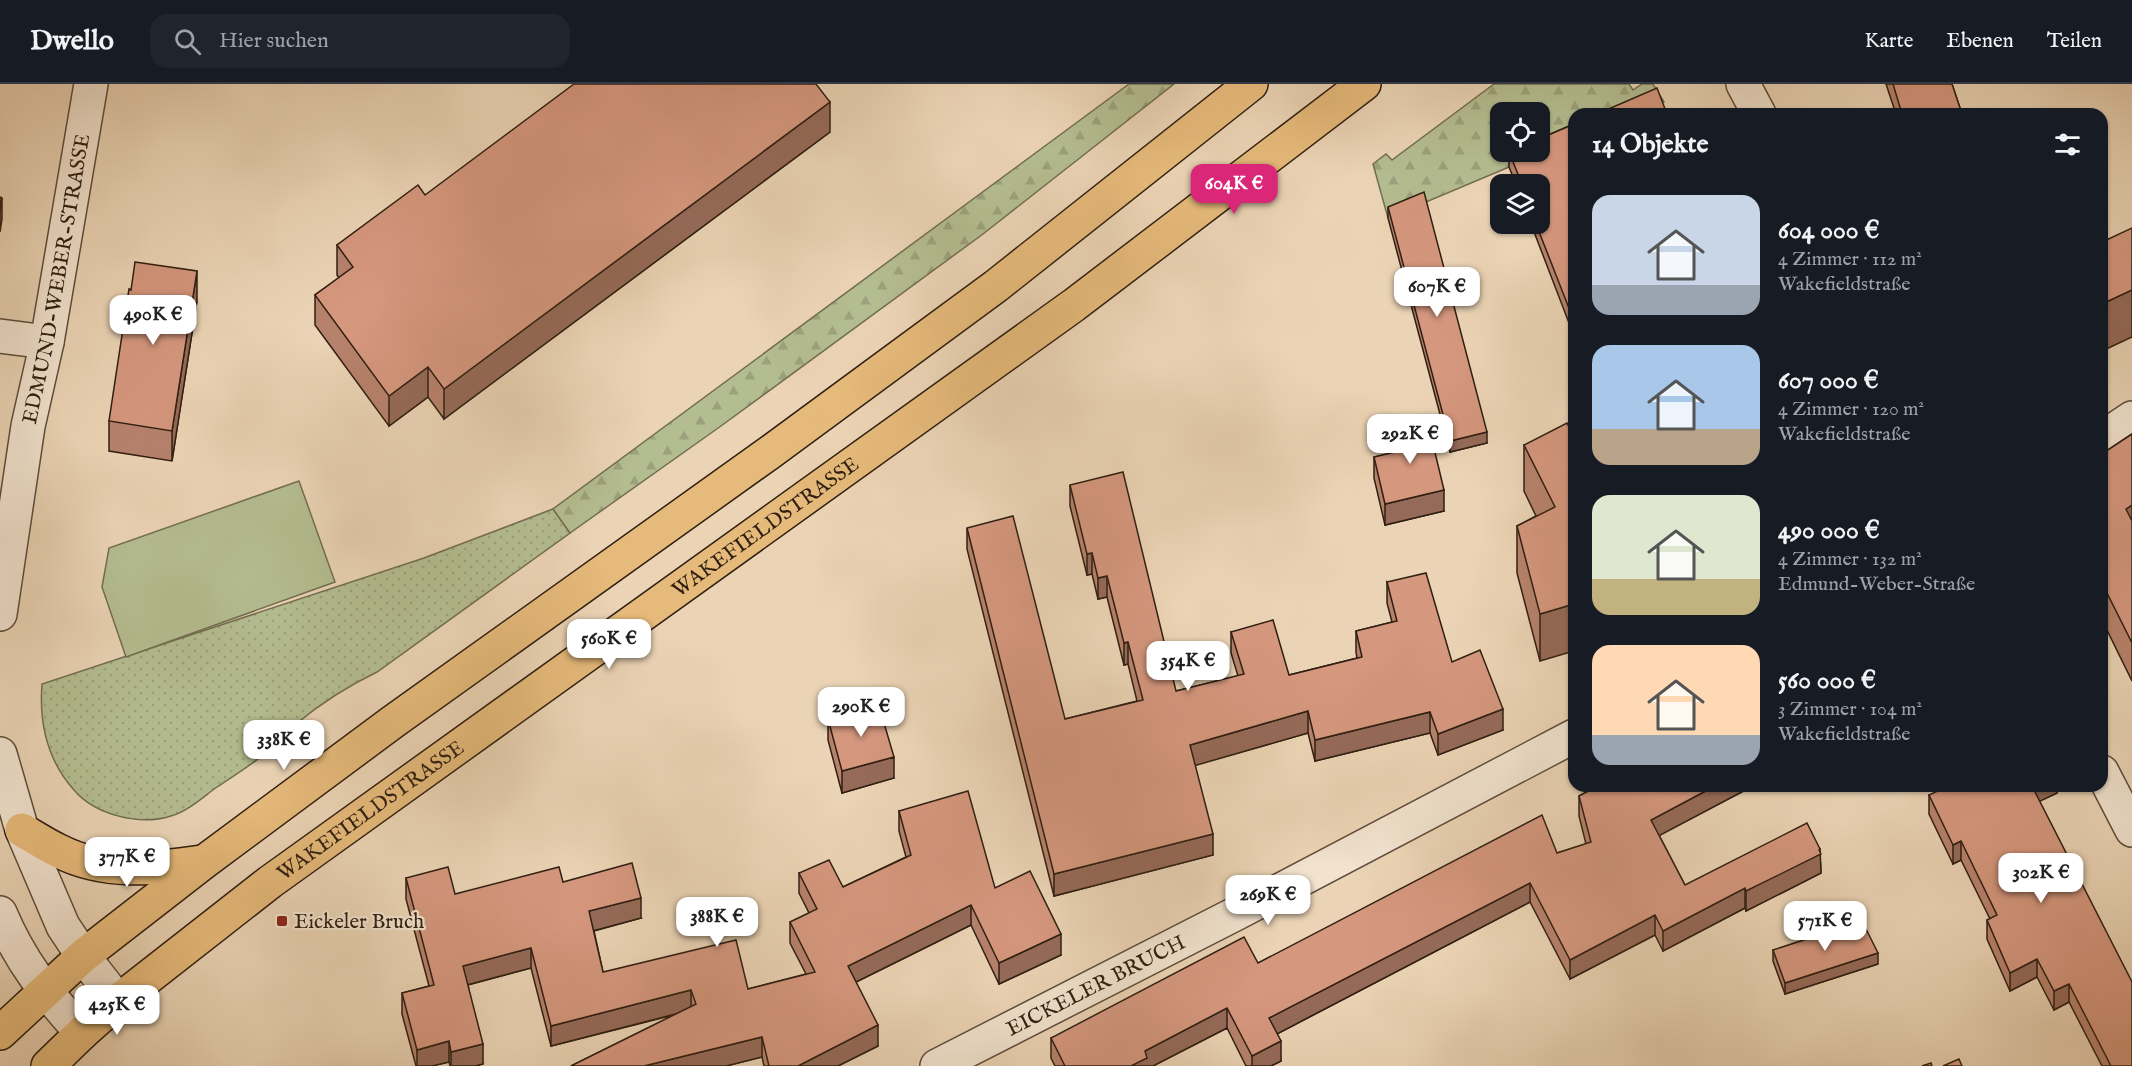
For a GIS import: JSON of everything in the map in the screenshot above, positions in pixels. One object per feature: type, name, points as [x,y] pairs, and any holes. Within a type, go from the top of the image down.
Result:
[{"type":"main road","points":[[0,1033],[83,956],[204,862],[996,286],[1251,84]]},
{"type":"main road","name":"WAKEFIELDSTRASSE","points":[[82,1033],[118,1001],[280,875],[1074,305],[1364,84]]},
{"type":"main road","points":[[22,830],[60,852],[93,864],[157,869],[204,862]]},
{"type":"main road","points":[[48,1066],[82,1033]]},
{"type":"street","name":"EDMUND-WEBER-STRASSE","points":[[0,614],[28,426],[47,342],[91,84]]},
{"type":"street","points":[[1743,84],[1756,108]]},
{"type":"street","points":[[0,336],[47,342]]},
{"type":"street","points":[[2108,434],[2132,417]]},
{"type":"street","name":"EICKELER BRUCH","points":[[936,1066],[1237,914],[1568,739]]},
{"type":"street","points":[[0,754],[22,830],[63,926],[118,1001]]},
{"type":"street","points":[[2108,784],[2132,830]]},
{"type":"street","points":[[0,913],[21,956],[45,991],[82,1033]]},
{"type":"green space","points":[[1129,84],[1174,84],[983,234],[721,426],[570,533],[553,509]]},
{"type":"green space","points":[[1494,84],[1629,84],[1633,90],[1642,84],[1653,84],[1664,102],[1649,108],[1568,108],[1568,142],[1550,150],[1550,102],[1490,102],[1490,162],[1521,162],[1388,218],[1373,164],[1386,154],[1392,160]]},
{"type":"green space","points":[[299,481],[335,582],[126,657],[102,587],[109,548]]},
{"type":"green space","points":[[553,509],[570,533],[377,672],[345,689],[315,709],[262,756],[183,811],[159,819],[146,820],[106,812],[83,799],[57,766],[51,754],[44,727],[42,684],[424,558]]},
{"type":"building","points":[[574,84],[816,84],[830,102],[444,389],[428,367],[389,396],[315,295],[353,267],[337,245],[418,185],[425,195]]},
{"type":"building","points":[[1893,84],[1952,84],[1960,108],[1900,108]]},
{"type":"building","points":[[1657,88],[1665,108],[1611,108]]},
{"type":"building","points":[[1568,127],[1568,306],[1540,234],[1550,234],[1550,174],[1518,174],[1513,162],[1550,162],[1550,134]]},
{"type":"building","points":[[1424,192],[1487,432],[1450,441],[1388,207]]},
{"type":"building","points":[[2132,228],[2132,290],[2108,301],[2108,239]]},
{"type":"building","points":[[135,262],[197,271],[172,431],[109,421]]},
{"type":"building","points":[[1427,419],[1444,490],[1385,504],[1374,457],[1395,452],[1392,439],[1400,426]]},
{"type":"building","points":[[1567,423],[1568,425],[1568,606],[1540,614],[1517,526],[1555,507],[1524,445]]},
{"type":"building","points":[[2132,434],[2132,505],[2126,509],[2132,521],[2132,643],[2108,595],[2108,450]]},
{"type":"building","points":[[1123,472],[1176,691],[1244,674],[1231,632],[1273,620],[1289,675],[1362,657],[1356,631],[1397,621],[1387,582],[1426,573],[1452,662],[1480,650],[1503,709],[1438,734],[1430,712],[1315,740],[1308,711],[1190,745],[1213,834],[1054,874],[967,528],[1013,516],[1065,719],[1143,700],[1128,642],[1124,643],[1107,576],[1098,578],[1092,553],[1087,554],[1070,485]]},
{"type":"building","points":[[879,706],[894,757],[842,771],[828,719]]},
{"type":"building","points":[[968,791],[995,888],[1030,871],[1061,934],[999,963],[971,905],[848,966],[878,1025],[798,1066],[769,1066],[762,1037],[644,1066],[571,1066],[696,1004],[691,990],[551,1026],[531,948],[463,966],[483,1044],[451,1052],[449,1041],[417,1050],[402,993],[434,985],[406,878],[448,867],[455,894],[559,867],[563,882],[632,863],[641,898],[589,911],[603,972],[736,940],[748,989],[815,972],[790,922],[817,909],[799,873],[829,860],[843,887],[911,855],[899,811]]},
{"type":"building","points":[[1587,792],[1704,792],[1651,820],[1685,885],[1807,823],[1821,854],[1746,891],[1745,888],[1663,931],[1655,915],[1570,960],[1530,883],[1269,1018],[1281,1041],[1252,1056],[1227,1008],[1145,1051],[1147,1058],[1131,1066],[1065,1066],[1051,1038],[1244,937],[1258,963],[1542,815],[1557,853],[1591,842],[1579,796]]},
{"type":"building","points":[[1935,792],[2035,792],[2132,982],[2132,1066],[2111,1066],[2069,984],[2054,991],[2037,959],[2010,973],[1987,920],[1997,915],[1961,841],[1953,845],[1929,795]]},
{"type":"building","points":[[1862,921],[1878,953],[1785,983],[1773,950]]},
{"type":"building","points":[[1959,1059],[1962,1066],[1943,1066]]},
{"type":"place","name":"Eickeler Bruch","points":[[282,921]]}]
